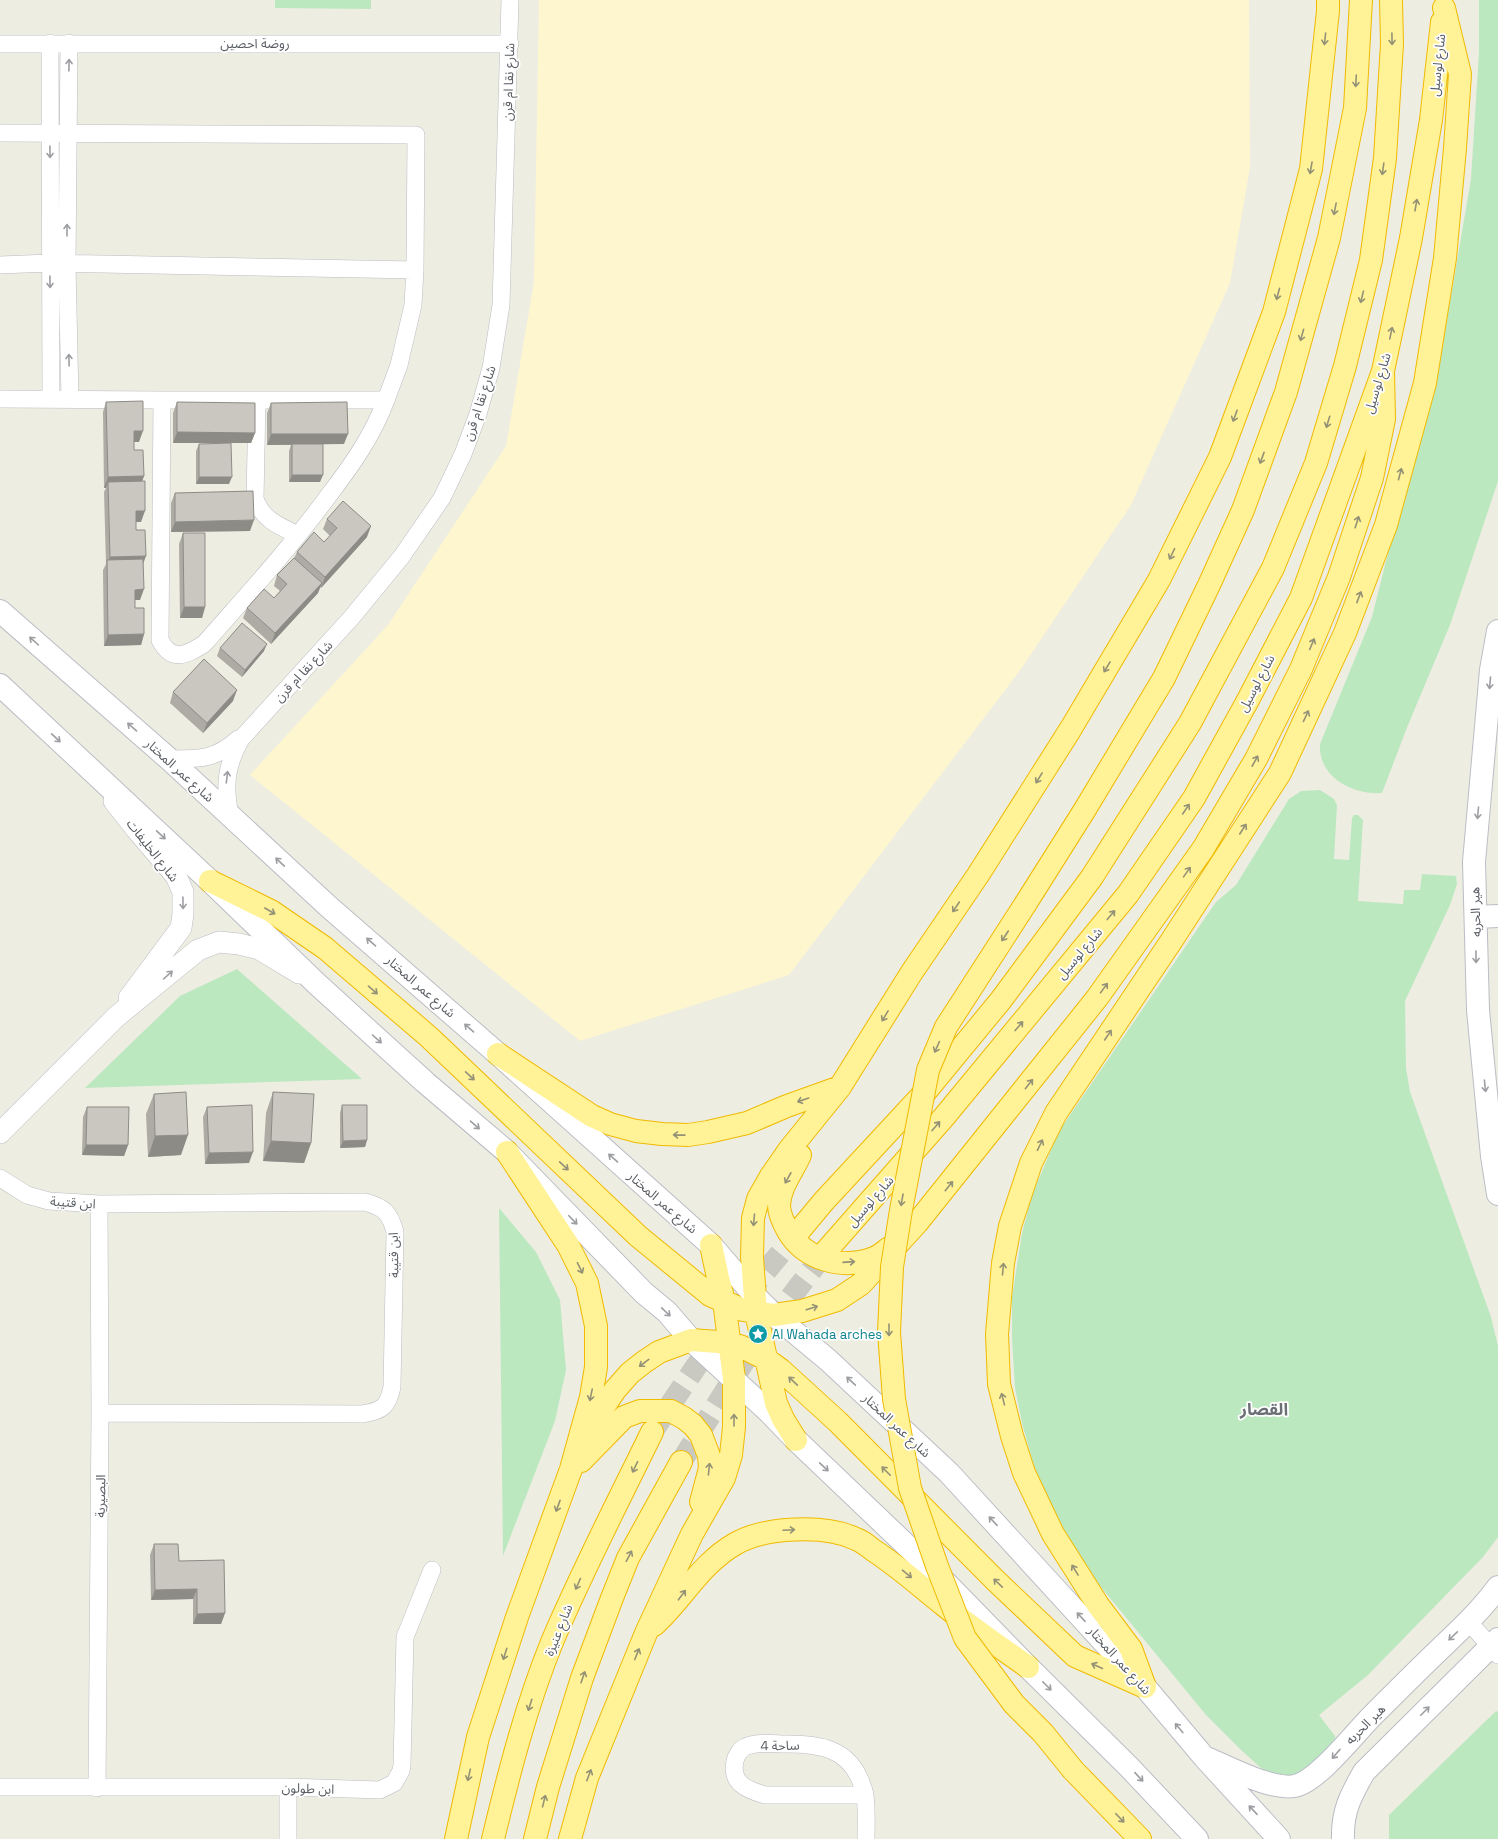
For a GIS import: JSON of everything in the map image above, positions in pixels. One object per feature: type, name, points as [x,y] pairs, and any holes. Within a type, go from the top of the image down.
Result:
[{"type":"highway","points":[[796,1440],[783,1419],[776,1403],[766,1359],[762,1308],[752,1257],[753,1218],[758,1200],[771,1176],[789,1150],[840,1087],[912,972],[978,875],[1070,730],[1159,580],[1220,457],[1274,312],[1311,169],[1328,12],[1328,0]]},
{"type":"highway","points":[[1140,1839],[1073,1770],[1043,1733],[1014,1704],[965,1638],[937,1566],[910,1488],[894,1400],[889,1332],[892,1267],[900,1210],[928,1070],[946,1027],[1084,811],[1164,678],[1209,585],[1246,502],[1286,392],[1329,238],[1355,108],[1361,0]]},
{"type":"highway","points":[[799,1231],[824,1200],[926,1091],[1001,1000],[1092,877],[1190,723],[1273,568],[1316,463],[1345,366],[1371,260],[1385,158],[1392,44],[1391,0]]},
{"type":"highway","points":[[1145,1687],[1131,1649],[1098,1605],[1053,1534],[1024,1473],[1012,1436],[999,1384],[997,1334],[1003,1263],[1010,1226],[1031,1163],[1056,1113],[1172,940],[1280,773],[1345,633],[1386,525],[1425,383],[1445,258],[1460,74],[1444,4]]},
{"type":"highway","name":"شارع لوسيل","points":[[827,1250],[944,1117],[1128,894],[1194,798],[1248,700],[1301,598],[1383,371],[1411,238],[1430,128],[1444,4]]},
{"type":"highway","points":[[210,881],[271,911],[325,948],[429,1038],[638,1236],[710,1295],[743,1310],[762,1308],[802,1311],[837,1300],[861,1284],[905,1237],[952,1182],[1097,998],[1203,849],[1256,759],[1301,669],[1339,577],[1372,478],[1384,419],[1383,371]]},
{"type":"highway","points":[[498,1054],[592,1116],[610,1124],[636,1131],[662,1134],[688,1135],[747,1123],[787,1106],[840,1087]]},
{"type":"highway","points":[[817,1117],[799,1157],[783,1187],[779,1206],[783,1222],[795,1243],[812,1255],[838,1263],[875,1258],[905,1237]]},
{"type":"highway","points":[[456,1839],[478,1737],[517,1617],[571,1469],[591,1396],[596,1367],[596,1326],[587,1283],[568,1245],[507,1152]]},
{"type":"highway","points":[[570,1839],[587,1778],[646,1633],[692,1534],[724,1478],[730,1455],[734,1427],[734,1379],[724,1302],[711,1245]]},
{"type":"highway","points":[[571,1469],[599,1414],[615,1390],[630,1373],[659,1352],[691,1340],[740,1346],[766,1359],[781,1370],[838,1422],[995,1580],[1075,1656],[1145,1687]]},
{"type":"highway","points":[[571,1469],[592,1452],[624,1417],[640,1410],[671,1411],[684,1418],[701,1435],[709,1456],[709,1474],[692,1534]]},
{"type":"highway","name":"شارع عنيزة","points":[[492,1839],[512,1764],[552,1644],[578,1583],[652,1432]]},
{"type":"highway","points":[[535,1839],[548,1787],[578,1693],[612,1598],[628,1558],[681,1462]]},
{"type":"highway","points":[[646,1633],[675,1605],[695,1578],[712,1560],[735,1544],[756,1536],[776,1531],[823,1531],[840,1533],[856,1539],[891,1562],[947,1608],[1028,1667]]},
{"type":"main road","name":"شارع عمر المختار","points":[[0,611],[169,759],[330,907],[498,1054],[711,1245],[762,1308],[828,1360],[949,1473],[1145,1687],[1204,1757],[1279,1839]]},
{"type":"main road","name":"هير الحربه","points":[[1498,631],[1492,670],[1474,862],[1478,1010],[1492,1156],[1498,1194]]},
{"type":"main road","points":[[0,685],[210,881],[317,984],[426,1083],[507,1152],[644,1293],[667,1312],[691,1340],[770,1413],[796,1440],[942,1579],[1129,1767],[1196,1839]]},
{"type":"main road","points":[[1476,917],[1498,916]]},
{"type":"main road","name":"هير الحربه","points":[[1204,1757],[1261,1781],[1281,1787],[1298,1786],[1310,1779],[1328,1763],[1373,1715],[1468,1621],[1498,1587]]},
{"type":"main road","points":[[1343,1839],[1343,1818],[1350,1797],[1364,1772],[1397,1738],[1496,1647]]},
{"type":"main road","points":[[1373,1715],[1397,1738]]},
{"type":"street","name":"شارع نقا ام قرن","points":[[169,759],[206,758],[226,750],[247,731],[352,618],[402,556],[442,498],[463,454],[478,414],[491,368],[501,305],[510,44],[510,0]]},
{"type":"street","points":[[50,43],[49,263],[51,399]]},
{"type":"street","points":[[69,43],[67,264],[70,399]]},
{"type":"street","name":"روضة احصين","points":[[0,44],[510,44]]},
{"type":"street","points":[[0,133],[416,135],[415,270],[413,305],[399,365],[379,420],[352,464],[298,535],[204,644],[187,654],[173,654],[165,650],[160,640],[162,400]]},
{"type":"street","points":[[0,265],[49,263],[415,270]]},
{"type":"street","points":[[0,398],[386,400]]},
{"type":"street","points":[[257,400],[255,499],[262,514],[275,523],[298,535]]},
{"type":"street","name":"شارع نقا ام قرن","points":[[230,815],[226,796],[229,767],[236,748],[247,731]]},
{"type":"street","name":"شارع الخليفات","points":[[91,770],[136,829],[176,876],[183,892],[184,914],[181,928],[116,1017]]},
{"type":"street","name":"شارع الخليفات","points":[[0,1133],[116,1017],[198,950],[219,942],[239,944],[259,950],[317,984]]},
{"type":"street","name":"ابن قتيبة","points":[[0,1178],[27,1195],[49,1201],[99,1204],[365,1202],[384,1210],[392,1219],[395,1232],[392,1387],[390,1398],[383,1408],[374,1412],[362,1414],[100,1413]]},
{"type":"street","name":"البصيرية","points":[[97,1788],[100,1413],[99,1204]]},
{"type":"street","name":"ابن طولون","points":[[0,1787],[288,1787],[380,1790],[388,1787],[398,1777],[402,1765],[405,1637],[432,1570]]},
{"type":"street","points":[[1468,1621],[1496,1647]]},
{"type":"street","name":"ساحة 4","points":[[866,1795],[765,1796],[749,1791],[736,1780],[734,1771],[737,1755],[744,1747],[758,1744],[811,1744],[829,1748],[852,1765],[858,1775],[866,1795],[866,1839]]},
{"type":"street","points":[[288,1787],[288,1839]]},
{"type":"green space","points":[[275,0],[371,0],[371,9],[275,8]]},
{"type":"green space","points":[[1479,0],[1498,0],[1498,481],[1450,625],[1408,725],[1382,793],[1371,793],[1359,791],[1349,787],[1339,782],[1331,775],[1321,756],[1320,744],[1372,617],[1441,355],[1471,179],[1479,52]]},
{"type":"green space","points":[[1320,790],[1334,799],[1337,805],[1334,859],[1349,860],[1352,818],[1354,815],[1358,815],[1363,820],[1358,901],[1403,904],[1404,890],[1420,890],[1422,874],[1456,876],[1457,884],[1450,905],[1405,1001],[1406,1068],[1410,1092],[1491,1317],[1498,1346],[1498,1537],[1483,1557],[1368,1675],[1319,1715],[1335,1736],[1335,1745],[1302,1776],[1273,1775],[1261,1768],[1206,1715],[1096,1581],[1066,1535],[1044,1493],[1033,1463],[1022,1423],[1015,1388],[1012,1338],[1012,1297],[1022,1233],[1032,1195],[1059,1131],[1216,902],[1236,885],[1289,799],[1301,791]]},
{"type":"green space","points":[[237,969],[362,1079],[85,1088],[180,996]]},
{"type":"green space","points":[[499,1208],[536,1252],[560,1300],[566,1370],[555,1421],[503,1556]]},
{"type":"green space","points":[[1496,1711],[1498,1712],[1498,1839],[1389,1839],[1389,1815]]},
{"type":"sand","points":[[539,0],[1249,0],[1250,167],[1230,283],[1131,505],[1021,669],[789,975],[580,1041],[250,775],[388,625],[506,446],[534,282]]},
{"type":"building","points":[[143,401],[143,431],[134,431],[134,450],[143,450],[144,476],[108,477],[106,402]]},
{"type":"building","points":[[177,402],[255,403],[255,433],[177,432]]},
{"type":"building","points":[[347,402],[348,434],[271,434],[271,403]]},
{"type":"building","points":[[231,443],[232,477],[199,477],[199,444]]},
{"type":"building","points":[[292,444],[323,444],[323,475],[292,475]]},
{"type":"building","points":[[145,481],[145,511],[136,511],[136,530],[145,530],[146,556],[110,557],[108,482]]},
{"type":"building","points":[[253,491],[254,520],[175,522],[175,493]]},
{"type":"building","points":[[343,501],[371,526],[325,577],[297,552],[314,532],[324,542],[337,528],[327,519]]},
{"type":"building","points":[[183,533],[205,533],[205,607],[184,607]]},
{"type":"building","points":[[294,558],[322,583],[275,633],[247,608],[264,589],[274,598],[287,584],[277,575]]},
{"type":"building","points":[[143,559],[144,589],[135,590],[135,608],[144,608],[144,634],[108,635],[107,560]]},
{"type":"building","points":[[242,623],[267,644],[245,670],[220,648]]},
{"type":"building","points":[[204,659],[237,690],[207,723],[173,692]]},
{"type":"building","points":[[186,1092],[188,1135],[155,1136],[154,1094]]},
{"type":"building","points":[[273,1092],[314,1094],[311,1143],[271,1141]]},
{"type":"building","points":[[252,1105],[253,1152],[209,1153],[207,1107]]},
{"type":"building","points":[[342,1105],[367,1105],[367,1140],[343,1141]]},
{"type":"building","points":[[87,1107],[129,1107],[128,1145],[86,1145]]},
{"type":"building","points":[[154,1544],[178,1544],[179,1561],[224,1560],[225,1613],[197,1614],[197,1589],[155,1590]]},
{"type":"tunnel","points":[[745,1296],[799,1231]]},
{"type":"tunnel","points":[[681,1462],[755,1344],[827,1250]]},
{"type":"tunnel","points":[[652,1432],[716,1337]]},
{"type":"place","name":"Al Wahada arches","points":[[758,1334]]},
{"type":"district","name":"القصار","points":[[1264,1409]]}]
